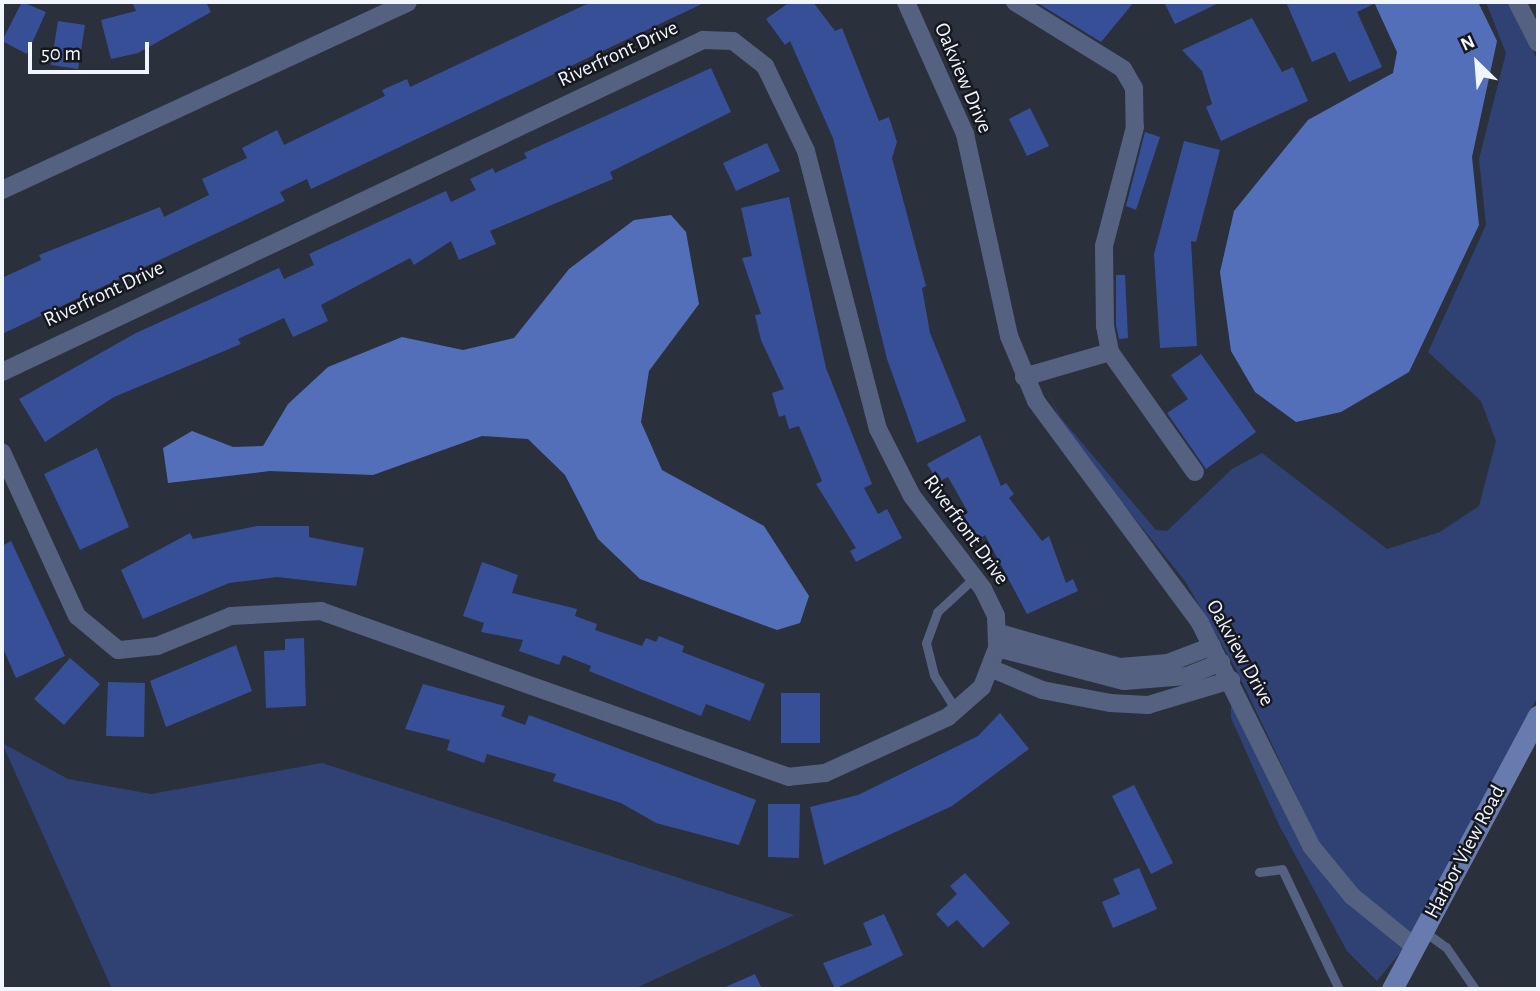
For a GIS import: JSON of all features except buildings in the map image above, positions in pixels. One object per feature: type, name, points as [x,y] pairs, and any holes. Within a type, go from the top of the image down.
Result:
[{"type":"main road","name":"Harbor View Road","points":[[1392,989],[1538,715]]},
{"type":"street","points":[[2,190],[408,2]]},
{"type":"street","name":"Oakview Drive","points":[[906,2],[965,134],[1024,377],[1059,438],[1165,568],[1231,680],[1311,846],[1352,897],[1419,939]]},
{"type":"street","points":[[1015,2],[1123,69],[1136,96],[1135,127],[1104,246],[1110,352],[1195,472]]},
{"type":"street","points":[[1517,2],[1538,43]]},
{"type":"street","name":"Riverfront Drive","points":[[2,372],[665,57],[722,38],[757,55],[789,115],[814,177],[878,429],[912,496],[975,577],[998,640]]},
{"type":"street","points":[[1024,377],[1110,352]]},
{"type":"street","points":[[2,452],[77,616],[118,650],[157,646],[231,616],[321,611],[789,777],[825,773],[957,712],[982,687],[998,640],[1089,668],[1170,678],[1217,654]]},
{"type":"street","points":[[990,668],[1084,699],[1148,705],[1231,680]]},
{"type":"street","points":[[1084,699],[1089,668]]},
{"type":"lane","points":[[957,712],[934,675],[926,643],[937,612],[975,577]]},
{"type":"lane","points":[[1259,872],[1282,869],[1339,989]]},
{"type":"lane","points":[[1419,939],[1446,947],[1475,989]]},
{"type":"shaded area","points":[[1374,2],[1478,2],[1497,41],[1472,157],[1479,225],[1409,372],[1341,412],[1296,422],[1255,392],[1231,351],[1220,272],[1234,211],[1308,120],[1393,73],[1397,52]]},
{"type":"shaded area","points":[[1486,2],[1507,2],[1538,61],[1538,696],[1412,933],[1358,890],[1318,841],[1236,669],[1185,581],[1066,433],[1045,385],[1060,417],[1156,530],[1167,531],[1232,469],[1262,453],[1387,549],[1440,532],[1479,506],[1496,441],[1481,401],[1428,352],[1486,225],[1479,159],[1506,53]]},
{"type":"shaded area","points":[[671,215],[686,232],[699,304],[649,371],[641,422],[662,470],[764,526],[809,596],[800,623],[777,630],[640,579],[598,539],[565,475],[528,439],[482,436],[373,475],[270,471],[168,483],[163,448],[192,431],[233,447],[263,446],[288,404],[328,367],[402,337],[463,350],[514,338],[569,269],[634,220]]},
{"type":"shaded area","points":[[1231,698],[1304,851],[1347,903],[1403,949],[1377,981],[1347,951],[1279,825],[1231,718]]},
{"type":"shaded area","points":[[2,743],[68,779],[151,794],[322,763],[794,915],[634,989],[112,989]]}]
